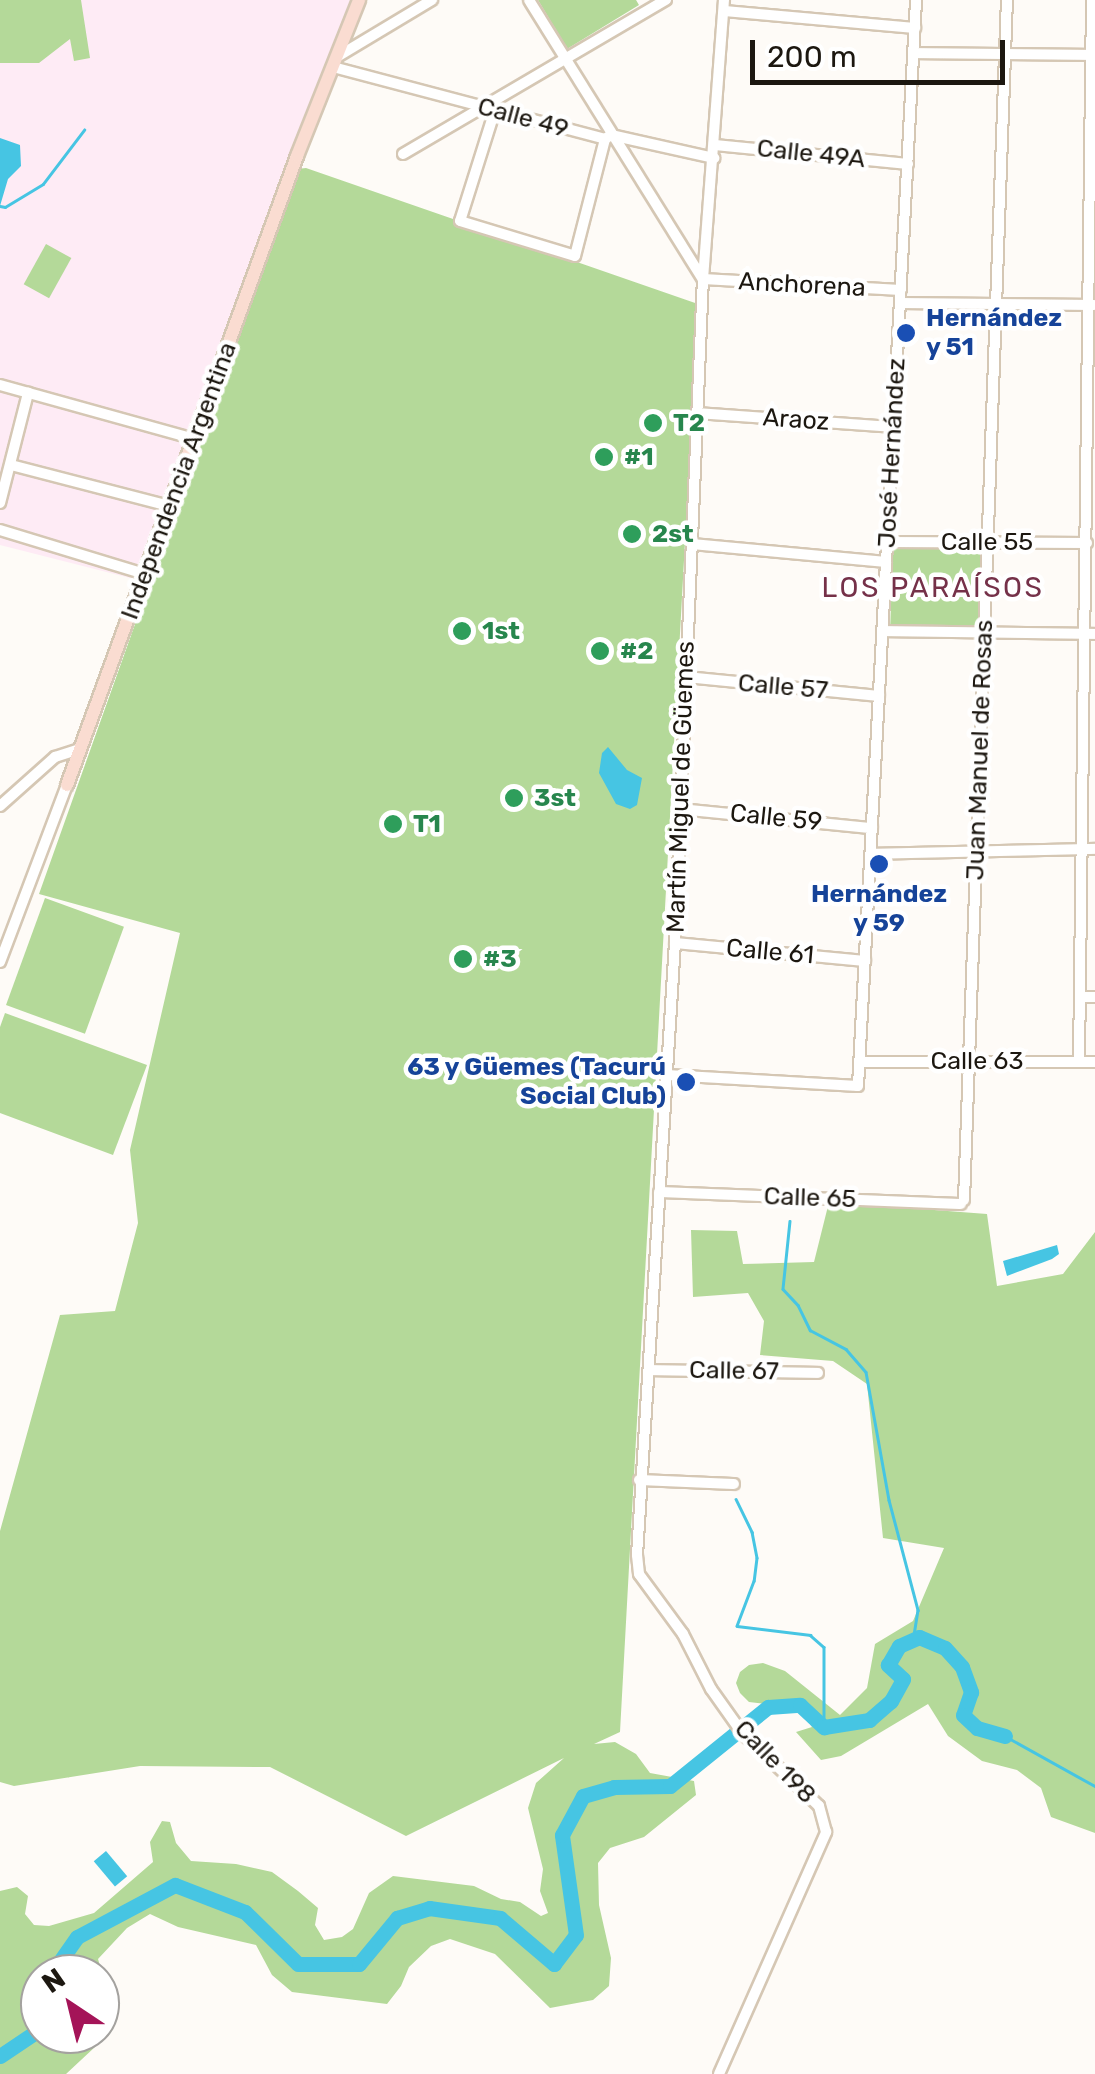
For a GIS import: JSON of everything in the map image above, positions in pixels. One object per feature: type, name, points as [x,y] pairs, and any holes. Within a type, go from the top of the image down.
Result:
[{"type":"main road","name":"Independencia Argentina","points":[[67,785],[359,0]]},
{"type":"street","points":[[335,62],[432,0]]},
{"type":"street","points":[[529,0],[608,137],[703,279]]},
{"type":"street","points":[[403,154],[565,60],[647,5],[666,0]]},
{"type":"street","name":"José Hernández","points":[[668,1075],[858,1086],[916,0]]},
{"type":"street","name":"Juan Manuel de Rosas","points":[[963,1202],[1007,0]]},
{"type":"street","points":[[1080,1062],[1081,849],[1089,634],[1092,0]]},
{"type":"street","points":[[724,6],[915,28]]},
{"type":"street","name":"Martín Miguel de Güemes","points":[[639,1574],[639,1480],[650,1370],[675,943],[703,279],[724,6]]},
{"type":"street","points":[[914,54],[1092,55]]},
{"type":"street","name":"Calle 49","points":[[335,62],[494,110],[714,158]]},
{"type":"street","points":[[494,110],[460,221],[576,256],[608,137]]},
{"type":"street","name":"Calle 49A","points":[[715,145],[908,164]]},
{"type":"street","name":"Anchorena","points":[[703,279],[996,304],[1092,305]]},
{"type":"street","points":[[0,385],[195,438]]},
{"type":"street","points":[[0,503],[28,393]]},
{"type":"street","name":"Araoz","points":[[698,413],[894,427]]},
{"type":"street","points":[[11,464],[170,506]]},
{"type":"street","points":[[0,530],[145,574]]},
{"type":"street","name":"Calle 55","points":[[888,542],[1087,543]]},
{"type":"street","points":[[692,544],[886,562]]},
{"type":"street","points":[[883,632],[1089,634]]},
{"type":"street","name":"Calle 57","points":[[686,677],[879,696]]},
{"type":"street","points":[[0,806],[55,757],[80,749]]},
{"type":"street","name":"Independencia Argentina","points":[[0,962],[67,785]]},
{"type":"street","name":"Calle 59","points":[[680,809],[872,828]]},
{"type":"street","points":[[871,854],[1095,849]]},
{"type":"street","name":"Calle 61","points":[[675,943],[865,961]]},
{"type":"street","points":[[1080,997],[1095,996]]},
{"type":"street","name":"Calle 63","points":[[860,1062],[1095,1062]]},
{"type":"street","name":"Calle 65","points":[[659,1192],[963,1202]]},
{"type":"street","name":"Calle 67","points":[[650,1370],[818,1373]]},
{"type":"street","points":[[639,1480],[734,1484]]},
{"type":"street","name":"Calle 198","points":[[639,1574],[683,1634],[743,1734],[819,1806],[826,1832],[719,2074]]},
{"type":"shaded area","points":[[0,0],[357,0],[138,580],[0,545]]},
{"type":"green space","points":[[0,0],[81,0],[90,58],[74,61],[70,39],[39,63],[0,63]]},
{"type":"green space","points":[[538,0],[636,0],[639,5],[567,49]]},
{"type":"green space","points":[[306,168],[698,304],[620,1732],[594,1744],[615,1742],[636,1754],[650,1773],[694,1781],[696,1795],[644,1837],[610,1848],[598,1863],[599,1905],[611,1958],[609,1986],[593,2000],[550,2008],[495,1954],[450,1939],[431,1946],[409,1967],[387,2004],[292,1992],[272,1975],[256,1945],[178,1927],[150,1914],[127,1928],[103,1954],[20,1954],[20,2054],[87,2054],[66,2074],[0,2074],[0,1891],[17,1887],[28,1896],[25,1914],[34,1925],[49,1926],[94,1913],[153,1862],[150,1842],[162,1821],[170,1822],[176,1843],[191,1861],[236,1864],[272,1872],[298,1891],[318,1908],[315,1925],[324,1940],[342,1937],[353,1929],[369,1893],[393,1876],[474,1886],[501,1899],[520,1902],[541,1916],[548,1913],[540,1891],[543,1869],[528,1808],[536,1783],[564,1758],[406,1836],[270,1767],[140,1766],[14,1786],[0,1782],[0,1531],[60,1315],[115,1311],[138,1223],[130,1150],[180,933],[39,894],[297,169]]},
{"type":"green space","points":[[46,244],[71,258],[49,298],[24,284]]},
{"type":"green space","points":[[893,547],[985,550],[982,628],[890,625]]},
{"type":"green space","points":[[45,898],[124,927],[85,1034],[6,1005]]},
{"type":"green space","points":[[5,1013],[147,1065],[113,1155],[0,1113],[0,1027]]},
{"type":"green space","points":[[829,1202],[987,1214],[997,1286],[1063,1274],[1095,1232],[1095,1833],[1051,1817],[1041,1788],[1017,1770],[982,1761],[948,1736],[928,1704],[841,1756],[821,1760],[796,1732],[812,1727],[798,1708],[749,1702],[740,1693],[736,1683],[740,1672],[749,1665],[763,1663],[785,1671],[840,1715],[867,1688],[875,1644],[913,1621],[944,1548],[883,1538],[867,1384],[833,1361],[760,1355],[764,1321],[748,1293],[693,1297],[691,1230],[737,1231],[743,1264],[814,1262]]},
{"type":"water","points":[[0,138],[20,145],[21,166],[8,179],[0,206]]},
{"type":"water","points":[[608,747],[627,770],[642,778],[637,805],[630,809],[616,804],[599,773],[602,753]]},
{"type":"water","points":[[1057,1245],[1059,1254],[1052,1259],[1007,1276],[1003,1261]]},
{"type":"water","points":[[106,1851],[127,1876],[115,1887],[94,1861]]},
{"type":"waterway","points":[[0,206],[5,207],[43,184],[84,130]]},
{"type":"waterway","points":[[790,1221],[783,1289],[798,1305],[810,1330],[846,1349],[866,1372],[889,1500],[918,1610],[913,1640]]},
{"type":"waterway","points":[[736,1499],[752,1532],[757,1558],[754,1581],[737,1626],[810,1635],[824,1647],[824,1727]]},
{"type":"waterway","points":[[65,1954],[77,1937],[175,1885],[245,1912],[298,1964],[359,1964],[397,1918],[429,1908],[500,1918],[554,1964],[576,1935],[562,1835],[583,1796],[614,1787],[670,1786],[768,1707],[800,1705],[824,1727],[869,1720],[891,1701],[903,1679],[888,1665],[899,1646],[919,1637],[945,1648],[962,1667],[971,1692],[963,1715],[977,1728],[1005,1736]]},
{"type":"waterway","points":[[1005,1736],[1095,1786]]},
{"type":"waterway","points":[[0,2056],[20,2042]]},
{"type":"place","name":"Hernández y 51","points":[[906,333]]},
{"type":"place","name":"T2","points":[[653,423]]},
{"type":"place","name":"#1","points":[[604,457]]},
{"type":"place","name":"2st","points":[[632,534]]},
{"type":"place","name":"1st","points":[[462,631]]},
{"type":"place","name":"#2","points":[[600,651]]},
{"type":"place","name":"3st","points":[[514,798]]},
{"type":"place","name":"T1","points":[[393,824]]},
{"type":"place","name":"Hernández y 59","points":[[879,864]]},
{"type":"place","name":"#3","points":[[463,959]]},
{"type":"place","name":"63 y Güemes (Tacurú Social Club)","points":[[686,1082]]},
{"type":"district","name":"LOS PARAÍSOS","points":[[933,588]]}]
